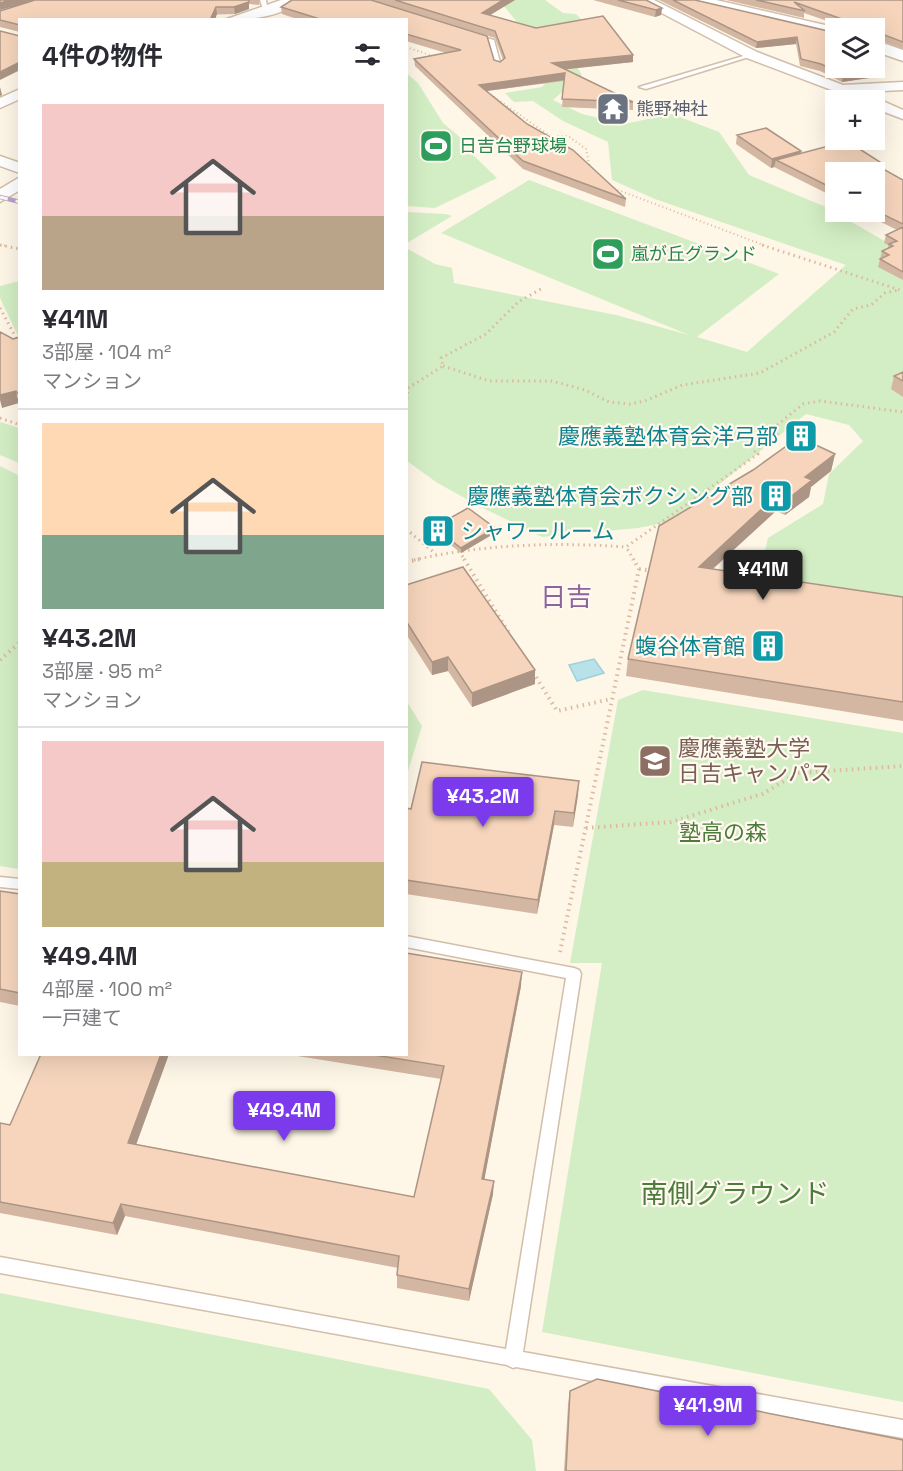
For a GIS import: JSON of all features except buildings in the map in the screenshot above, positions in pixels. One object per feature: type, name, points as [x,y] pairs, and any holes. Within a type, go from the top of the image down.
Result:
[{"type":"street","points":[[235,18],[265,6],[293,0]]},
{"type":"street","points":[[644,0],[752,55],[844,90]]},
{"type":"street","points":[[694,0],[825,30]]},
{"type":"street","points":[[885,49],[903,56]]},
{"type":"street","points":[[839,88],[903,86]]},
{"type":"street","points":[[0,104],[18,95]]},
{"type":"street","points":[[885,107],[903,115]]},
{"type":"street","points":[[0,161],[18,167]]},
{"type":"street","points":[[0,197],[18,184]]},
{"type":"lane","points":[[470,34],[492,41],[499,66]]},
{"type":"lane","points":[[643,87],[752,55]]},
{"type":"lane","points":[[0,882],[18,884]]},
{"type":"lane","points":[[408,941],[574,974],[513,1360]]},
{"type":"lane","points":[[0,1265],[513,1360],[903,1429]]},
{"type":"path","points":[[408,48],[439,58]]},
{"type":"path","points":[[479,87],[550,136],[568,136],[586,149],[592,167],[591,173],[585,177]]},
{"type":"path","points":[[606,186],[799,259],[901,291]]},
{"type":"path","points":[[0,246],[18,249]]},
{"type":"path","points":[[443,366],[441,358],[486,334],[518,302],[541,290]]},
{"type":"path","points":[[443,366],[489,381],[552,381],[585,390],[609,402],[630,404],[645,401],[682,385],[760,373],[834,332],[853,309],[871,305],[885,293],[901,291]]},
{"type":"path","points":[[0,308],[18,341]]},
{"type":"path","points":[[408,388],[443,366]]},
{"type":"path","points":[[408,561],[459,551],[574,542],[626,547],[758,454],[754,452],[777,434],[771,430],[803,404],[820,401],[903,412]]},
{"type":"path","points":[[0,418],[18,424]]},
{"type":"path","points":[[408,531],[437,554]]},
{"type":"path","points":[[556,971],[639,569],[626,547]]},
{"type":"path","points":[[459,551],[514,641]]},
{"type":"path","points":[[639,569],[662,572]]},
{"type":"path","points":[[0,660],[18,644]]},
{"type":"path","points":[[532,671],[557,711],[611,699]]},
{"type":"path","points":[[586,828],[671,822],[762,794],[798,773],[903,766]]},
{"type":"green space","points":[[499,0],[545,0],[563,13],[576,14],[587,25],[554,30],[582,75],[553,100],[582,114],[624,124],[672,114],[719,132],[749,175],[825,207],[825,222],[852,222],[886,242],[898,262],[903,264],[903,599],[795,582],[760,571],[768,538],[823,504],[829,474],[863,441],[849,425],[806,414],[674,521],[638,528],[542,537],[436,482],[408,462],[408,249],[435,264],[452,268],[454,283],[616,315],[689,335],[441,233],[529,180],[779,274],[697,337],[747,352],[846,265],[655,199],[612,180],[608,142],[563,121],[533,101],[514,102],[505,93],[542,87],[556,70]]},
{"type":"green space","name":"日吉台野球場","points":[[408,75],[418,83],[443,123],[461,138],[471,153],[497,178],[435,208],[408,206]]},
{"type":"green space","points":[[408,212],[452,216],[408,242]]},
{"type":"green space","points":[[18,281],[18,336],[0,298],[0,286]]},
{"type":"green space","points":[[0,422],[18,428],[18,463],[0,455]]},
{"type":"green space","points":[[0,466],[18,475],[18,869],[0,866]]},
{"type":"green space","name":"南側グラウンド","points":[[643,690],[903,733],[903,1402],[542,1332],[602,963],[570,963],[618,700]]},
{"type":"green space","points":[[408,704],[422,726],[408,771]]},
{"type":"green space","points":[[0,1293],[489,1389],[532,1440],[536,1471],[0,1471]]},
{"type":"water","points":[[594,659],[604,673],[577,681],[569,665]]},
{"type":"railway","points":[[0,197],[18,202]]},
{"type":"place","name":"熊野神社","points":[[613,109]]},
{"type":"place","name":"日吉台野球場","points":[[436,146]]},
{"type":"place","name":"嵐が丘グランド","points":[[608,254]]},
{"type":"place","name":"慶應義塾体育会洋弓部","points":[[801,436]]},
{"type":"place","name":"慶應義塾体育会ボクシング部","points":[[776,496]]},
{"type":"place","name":"シャワールーム","points":[[438,531]]},
{"type":"place","name":"蝮谷体育館","points":[[768,646]]},
{"type":"place","name":"慶應義塾大学 日吉キャンパス","points":[[655,761]]},
{"type":"district","name":"日吉","points":[[566,597]]},
{"type":"park label","name":"塾高の森","points":[[723,832]]}]
